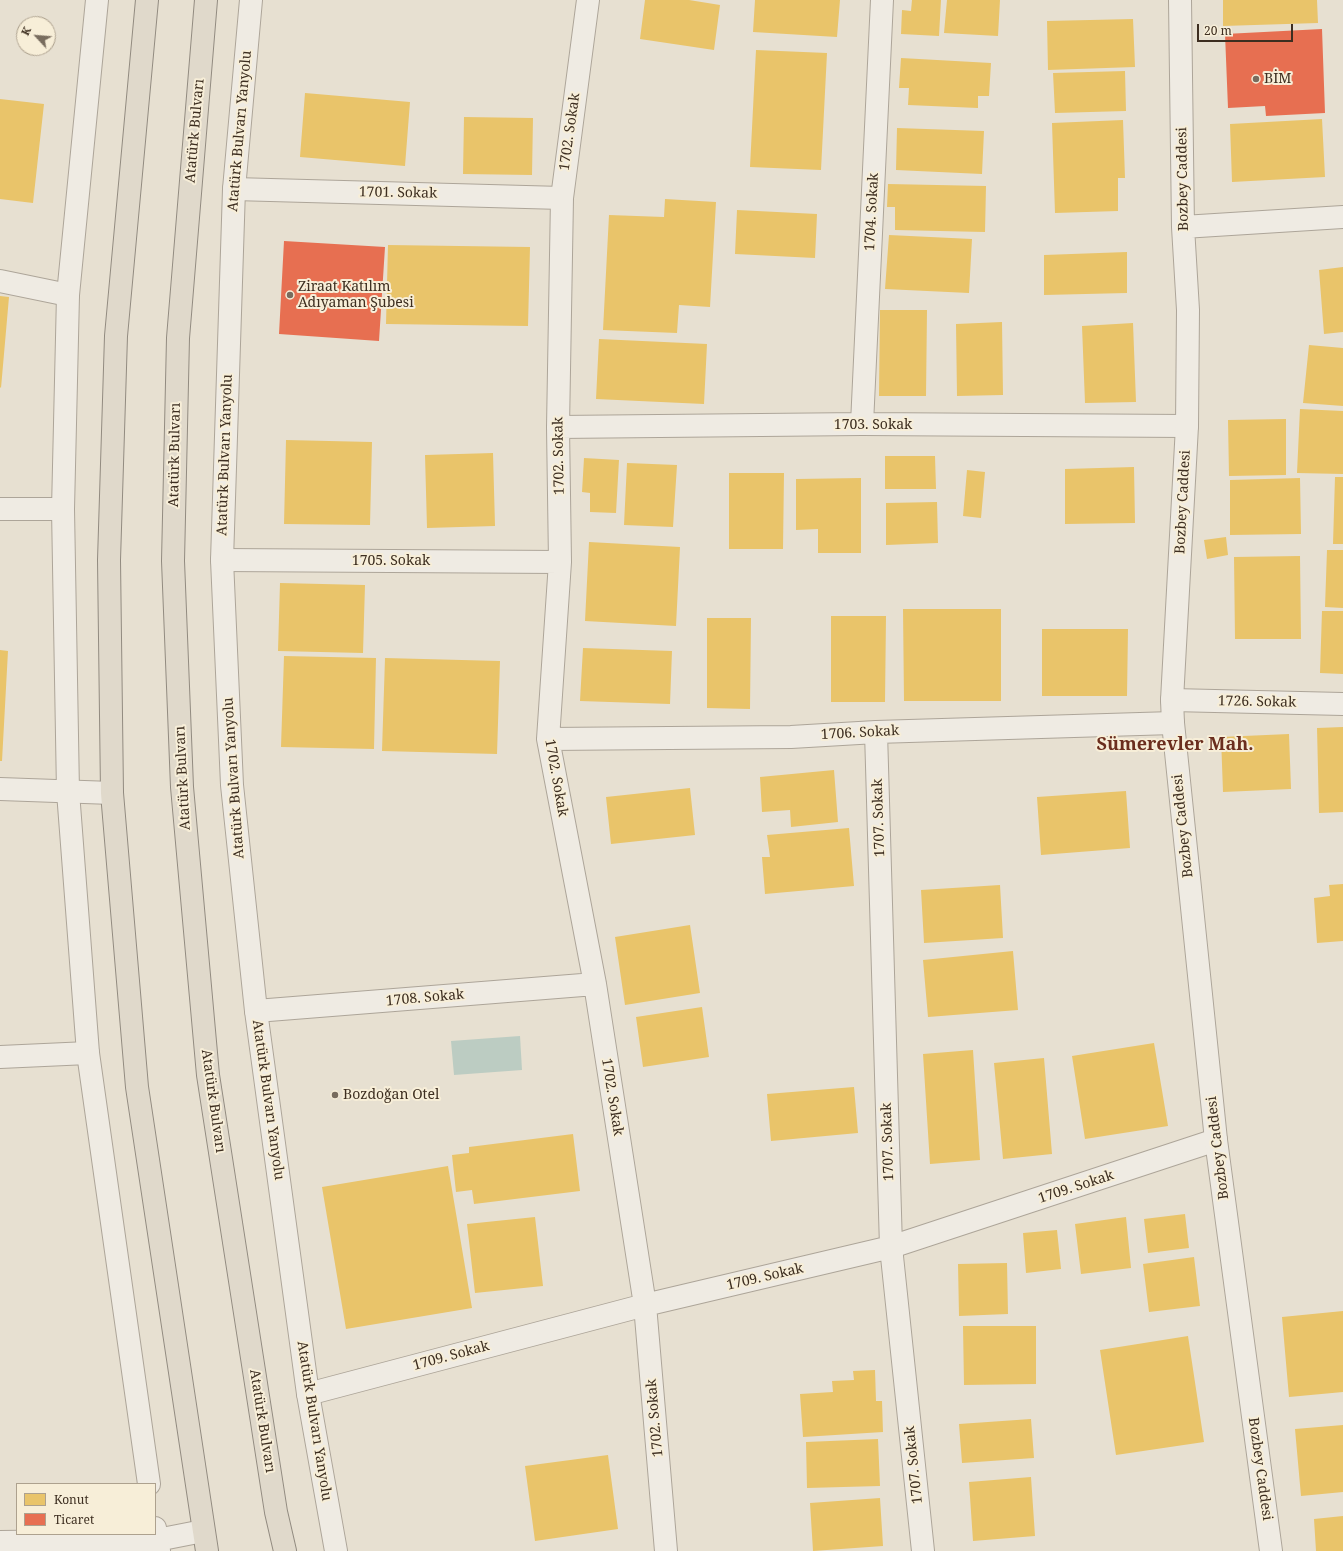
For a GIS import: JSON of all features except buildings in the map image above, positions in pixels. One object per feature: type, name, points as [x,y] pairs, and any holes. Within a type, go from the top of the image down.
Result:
[{"type":"highway","points":[[147,0],[116,336],[109,560],[112,793],[137,1087],[205,1541]]},
{"type":"highway","name":"Atatürk Bulvarı","points":[[206,0],[178,338],[173,561],[182,787],[208,1075],[275,1504],[285,1551]]},
{"type":"street","points":[[97,0],[68,295],[63,509],[68,792],[88,1053],[149,1483]]},
{"type":"street","name":"Atatürk Bulvarı Yanyolu","points":[[251,0],[234,189],[222,560],[232,785],[256,1011],[308,1394],[336,1551]]},
{"type":"street","name":"1702. Sokak","points":[[588,0],[562,198],[558,427],[560,562],[548,739],[595,984],[645,1305],[666,1551]]},
{"type":"street","name":"1704. Sokak","points":[[862,424],[882,0]]},
{"type":"street","name":"Bozbey Caddesi","points":[[1180,0],[1183,228],[1188,310],[1187,426],[1172,700],[1173,723],[1216,1140],[1271,1551]]},
{"type":"street","name":"1701. Sokak","points":[[234,189],[562,198]]},
{"type":"street","points":[[1183,228],[1343,217]]},
{"type":"street","points":[[0,281],[68,295]]},
{"type":"street","name":"1703. Sokak","points":[[558,427],[862,424],[1187,426]]},
{"type":"street","points":[[0,509],[63,509]]},
{"type":"street","name":"1705. Sokak","points":[[222,560],[560,562]]},
{"type":"street","name":"1726. Sokak","points":[[1172,700],[1343,704]]},
{"type":"street","name":"1706. Sokak","points":[[548,739],[791,737],[876,732],[1173,723]]},
{"type":"street","name":"1707. Sokak","points":[[876,732],[891,1247],[923,1551]]},
{"type":"street","points":[[0,789],[112,793]]},
{"type":"street","name":"1708. Sokak","points":[[256,1011],[595,984]]},
{"type":"street","points":[[0,1057],[88,1053]]},
{"type":"street","name":"1709. Sokak","points":[[308,1394],[645,1305],[891,1247],[1216,1140]]},
{"type":"street","points":[[0,1542],[157,1540],[205,1541]]},
{"type":"shaded area","points":[[520,1036],[522,1070],[454,1075],[451,1041]]},
{"type":"place","name":"BİM","points":[[1256,79]]},
{"type":"place","name":"Ziraat Katılım Adıyaman Şubesi","points":[[290,295]]},
{"type":"place","name":"Bozdoğan Otel","points":[[335,1095]]},
{"type":"district","name":"Sümerevler Mah.","points":[[1175,745]]}]
